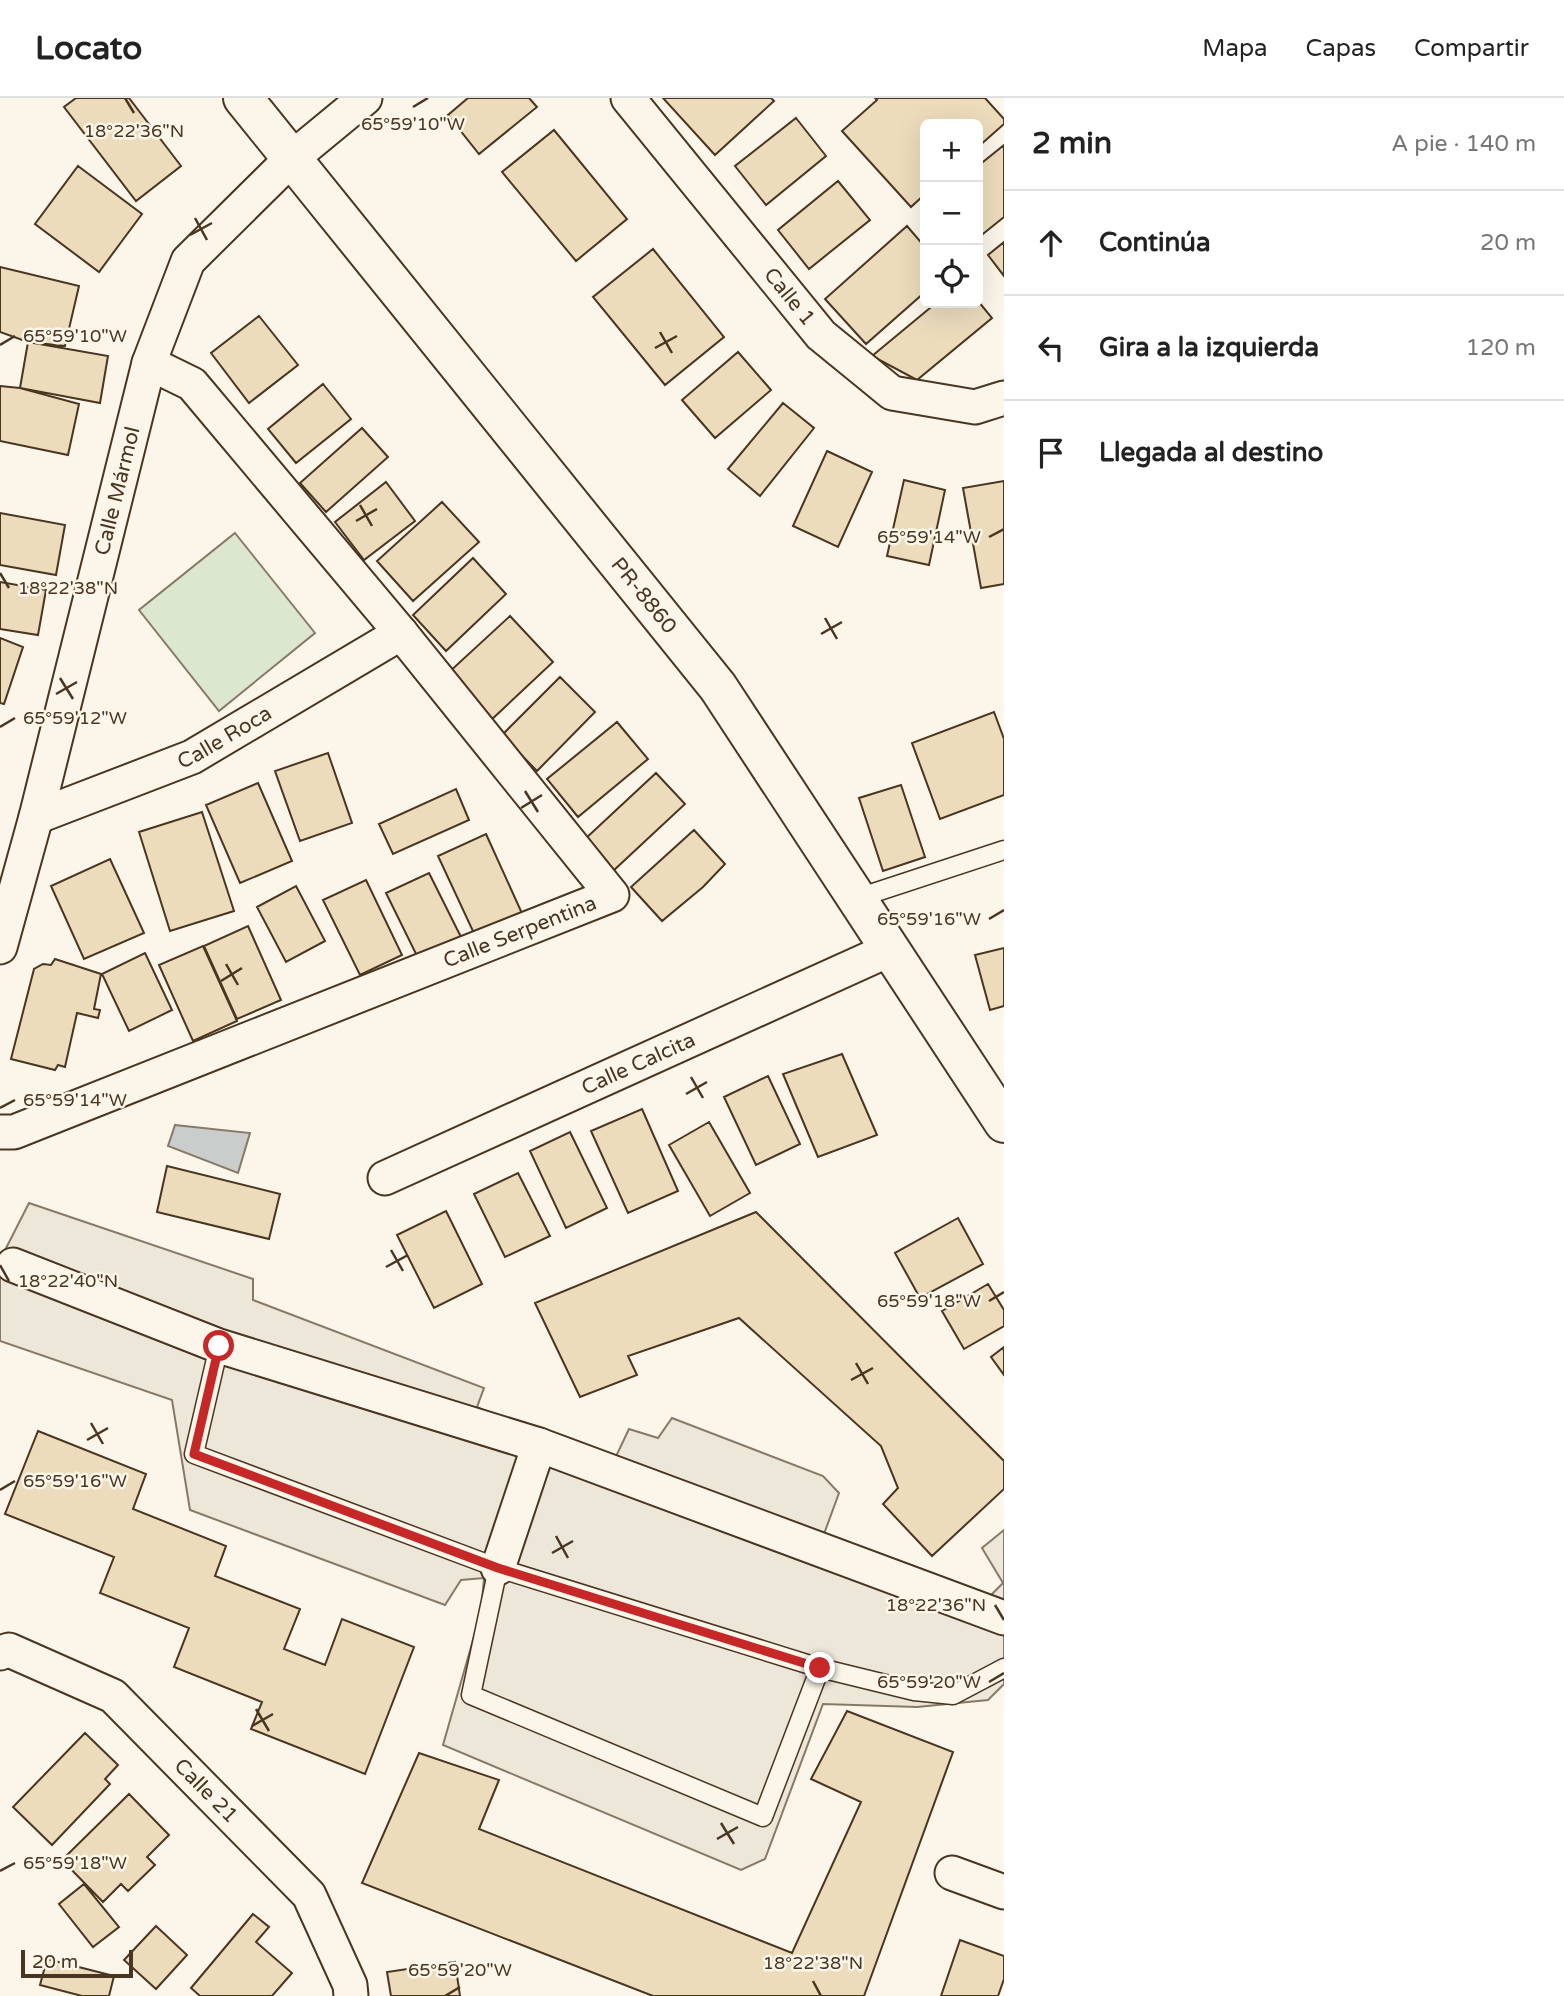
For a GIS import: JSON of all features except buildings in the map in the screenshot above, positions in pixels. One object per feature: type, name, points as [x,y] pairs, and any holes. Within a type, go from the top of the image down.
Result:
[{"type":"street","name":"PR-8860","points":[[243,98],[718,687],[1004,1123]]},
{"type":"street","name":"Calle Mármol","points":[[0,947],[36,817],[149,363],[188,261],[291,159],[365,98]]},
{"type":"street","name":"Calle 1","points":[[628,98],[821,335],[892,393],[975,407],[1004,398]]},
{"type":"street","name":"Calle Serpentina","points":[[0,1132],[14,1132],[612,895],[401,633],[192,384],[149,363]]},
{"type":"street","name":"Calle Roca","points":[[36,817],[192,757],[401,633]]},
{"type":"street","name":"Calle Calcita","points":[[385,1178],[891,949]]},
{"type":"street","points":[[13,1265],[219,1346],[539,1445],[1004,1618]]},
{"type":"street","points":[[498,1568],[539,1445]]},
{"type":"street","name":"Calle 21","points":[[3,1644],[113,1696],[309,1895],[351,1985],[351,1996]]},
{"type":"street","points":[[952,1873],[1004,1892]]},
{"type":"lane","points":[[858,898],[1004,850]]},
{"type":"lane","points":[[219,1346],[194,1454],[498,1568],[820,1668],[914,1691],[953,1695],[1004,1668]]},
{"type":"lane","points":[[498,1568],[471,1695],[763,1817],[820,1668]]},
{"type":"green space","points":[[235,533],[315,633],[219,711],[139,610]]},
{"type":"shaded area","points":[[175,1125],[250,1133],[238,1173],[168,1146]]},
{"type":"shaded area","points":[[29,1203],[253,1279],[253,1300],[484,1388],[477,1407],[610,1469],[629,1429],[658,1438],[672,1418],[823,1476],[839,1493],[824,1534],[989,1597],[1003,1583],[982,1548],[1004,1530],[1004,1684],[988,1700],[917,1707],[823,1704],[765,1859],[741,1870],[443,1745],[481,1612],[484,1578],[461,1580],[445,1605],[190,1510],[172,1400],[0,1341],[0,1260]]},
{"type":"route","points":[[219,1346],[194,1454],[498,1568],[820,1668]]}]
